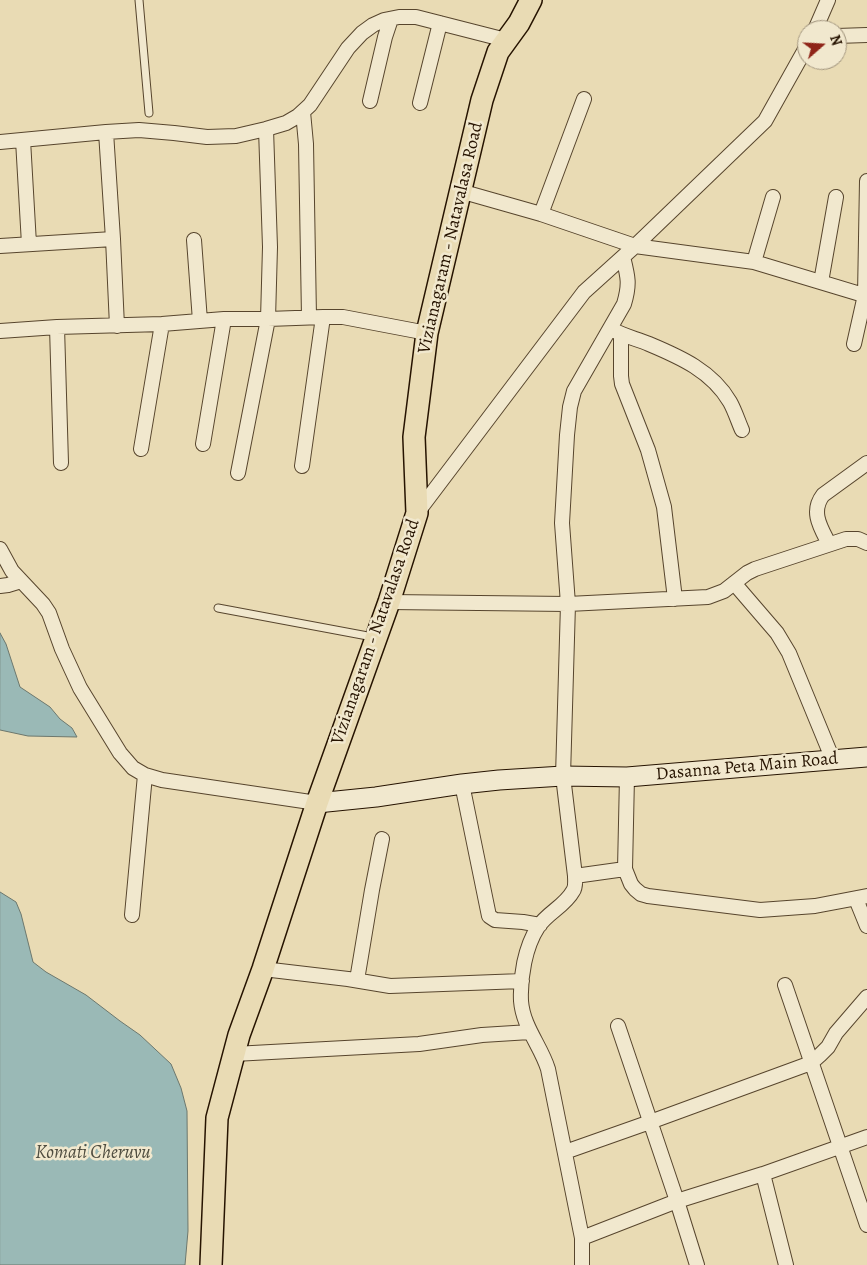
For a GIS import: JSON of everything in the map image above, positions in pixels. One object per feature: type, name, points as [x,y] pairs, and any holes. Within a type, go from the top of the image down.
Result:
[{"type":"main road","name":"Vizianagaram - Natavalasa Road","points":[[211,1265],[217,1118],[239,1035],[264,969],[317,802],[389,602],[417,513],[414,437],[427,333],[482,100],[498,52],[519,24],[531,0]]},
{"type":"street","points":[[819,20],[828,0]]},
{"type":"street","points":[[0,142],[140,130],[207,138],[236,136],[286,123],[310,105],[348,48],[362,33],[384,20],[416,17],[506,40]]},
{"type":"street","points":[[370,101],[391,19]]},
{"type":"street","points":[[420,103],[440,23]]},
{"type":"street","points":[[847,36],[867,35]]},
{"type":"street","points":[[417,513],[584,292],[635,246],[765,121],[797,64]]},
{"type":"street","points":[[541,214],[584,99]]},
{"type":"street","points":[[303,112],[306,144],[309,317]]},
{"type":"street","points":[[238,473],[268,319],[270,246],[266,129]]},
{"type":"street","points":[[106,132],[117,326]]},
{"type":"street","points":[[23,140],[29,244]]},
{"type":"street","points":[[854,344],[866,295],[867,181]]},
{"type":"street","points":[[460,191],[541,214],[635,246],[754,262],[866,295]]},
{"type":"street","points":[[821,282],[836,197]]},
{"type":"street","points":[[754,262],[773,198]]},
{"type":"street","points":[[0,246],[113,239]]},
{"type":"street","points":[[194,240],[200,321]]},
{"type":"street","points":[[582,1265],[582,1238],[548,1069],[530,1032],[523,1014],[521,1001],[524,964],[532,938],[540,925],[566,901],[575,886],[563,776],[568,604],[562,523],[567,435],[570,406],[574,391],[615,332],[624,304],[628,289],[628,276],[623,257]]},
{"type":"street","points":[[302,466],[323,317]]},
{"type":"street","points":[[0,331],[57,327],[162,324],[224,319],[323,317],[343,318],[427,333]]},
{"type":"street","points":[[203,444],[224,319]]},
{"type":"street","points":[[141,449],[162,324]]},
{"type":"street","points":[[57,327],[60,463]]},
{"type":"street","points":[[615,332],[648,343],[695,366],[708,375],[719,386],[730,402],[742,430]]},
{"type":"street","points":[[615,332],[622,384],[648,450],[664,507],[675,599]]},
{"type":"street","points":[[829,544],[817,515],[819,501],[823,495],[867,463]]},
{"type":"street","points":[[389,602],[568,604],[708,597],[724,592],[754,569],[829,544],[853,539],[867,543]]},
{"type":"street","points":[[0,549],[12,571],[49,613],[62,649],[80,688],[120,753],[133,768],[145,775],[162,780],[317,802]]},
{"type":"street","points":[[0,586],[21,581]]},
{"type":"street","points":[[734,583],[777,633],[789,652],[833,760]]},
{"type":"street","name":"Dasanna Peta Main Road","points":[[317,802],[376,797],[462,784],[563,776],[627,777],[867,757]]},
{"type":"street","points":[[132,915],[145,775]]},
{"type":"street","points":[[627,777],[625,869],[631,884],[641,894],[760,910],[815,906],[861,898],[867,926]]},
{"type":"street","points":[[462,784],[489,916],[495,920],[540,925]]},
{"type":"street","points":[[357,980],[382,840]]},
{"type":"street","points":[[575,876],[625,869]]},
{"type":"street","points":[[264,969],[357,980],[390,986],[522,982]]},
{"type":"street","points":[[785,985],[867,1225]]},
{"type":"street","points":[[565,1152],[811,1063],[828,1047],[836,1033],[867,997]]},
{"type":"street","points":[[618,1026],[698,1265]]},
{"type":"street","points":[[234,1054],[419,1044],[482,1034],[530,1032]]},
{"type":"street","points":[[582,1238],[677,1201],[762,1174],[867,1137]]},
{"type":"street","points":[[762,1174],[786,1265]]},
{"type":"lane","points":[[139,0],[149,113]]},
{"type":"lane","points":[[218,608],[376,638]]},
{"type":"water","points":[[0,633],[6,644],[20,687],[50,707],[60,719],[72,728],[77,737],[28,736],[0,730]]},
{"type":"water","name":"Komati Cheruvu","points":[[0,892],[16,902],[21,914],[33,962],[46,972],[86,995],[140,1035],[171,1064],[181,1088],[187,1111],[188,1231],[185,1265],[0,1265]]}]
